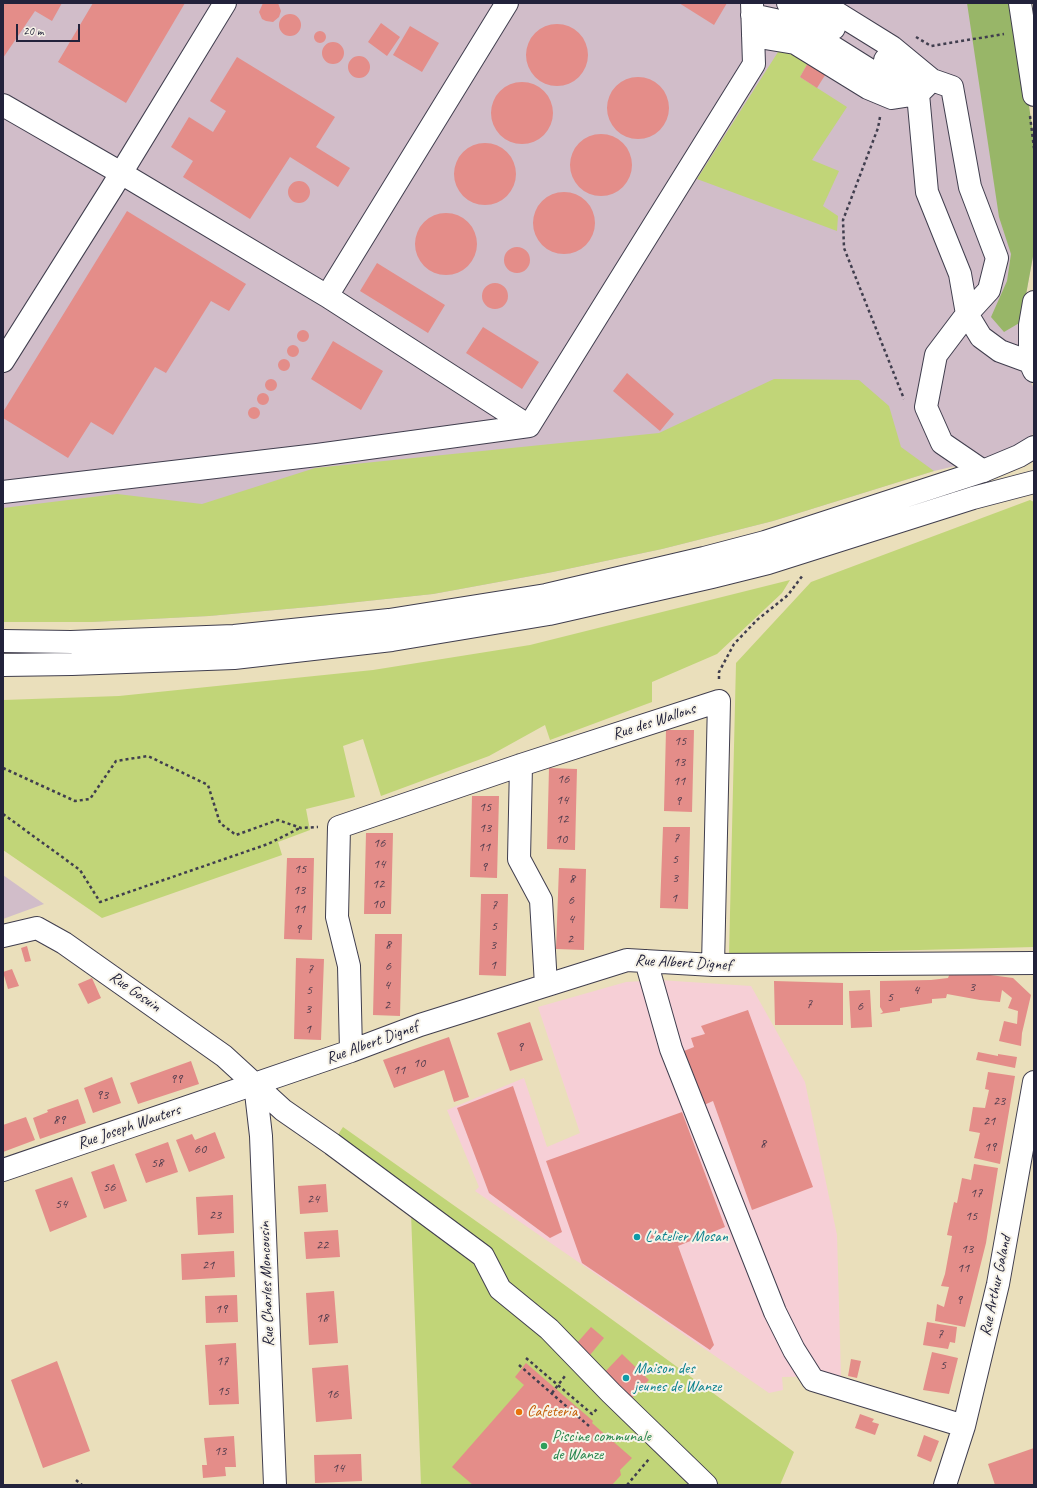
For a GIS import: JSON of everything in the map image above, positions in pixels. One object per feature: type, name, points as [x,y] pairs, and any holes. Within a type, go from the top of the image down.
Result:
[{"type":"street","points":[[3,361],[121,173],[225,3]]},
{"type":"street","points":[[327,296],[507,3]]},
{"type":"street","points":[[788,3],[801,7],[885,60],[907,77],[925,87]]},
{"type":"street","points":[[821,3],[892,47],[925,87],[927,192],[960,274],[967,314],[981,337],[1000,351],[1032,367],[1030,325],[1034,302]]},
{"type":"street","points":[[1020,3],[1034,94]]},
{"type":"street","points":[[529,426],[754,64],[752,18]]},
{"type":"street","points":[[752,18],[868,88],[892,98],[925,87],[952,87],[970,187],[997,258],[989,290],[967,314],[936,355],[926,407],[942,443],[983,471]]},
{"type":"street","points":[[3,105],[121,173],[327,296],[529,426]]},
{"type":"street","points":[[3,492],[317,455],[529,426]]},
{"type":"street","points":[[3,641],[71,642],[234,636],[390,620],[546,594],[704,558],[765,542],[983,471],[1019,456],[1034,447]]},
{"type":"street","points":[[3,665],[234,658],[392,640],[549,614],[768,563],[973,498],[1034,482]]},
{"type":"street","name":"Rue des Wallons","points":[[350,1051],[349,966],[337,917],[339,827],[521,765],[719,701],[713,965]]},
{"type":"street","points":[[521,765],[519,859],[541,900],[546,985]]},
{"type":"street","name":"Rue Gosuin","points":[[3,936],[37,928],[64,943],[224,1056],[283,1110],[332,1144],[483,1256],[500,1289],[549,1328],[611,1394],[706,1485]]},
{"type":"street","name":"Rue Albert Dignef","points":[[255,1084],[420,1025],[626,960],[713,965],[1034,963]]},
{"type":"street","points":[[646,961],[672,1049],[774,1312],[794,1350],[813,1380],[964,1426]]},
{"type":"street","name":"Rue Arthur Galand","points":[[945,1485],[964,1426],[998,1284],[1029,1144],[1034,1082]]},
{"type":"street","name":"Rue Joseph Wauters","points":[[3,1170],[255,1084]]},
{"type":"street","name":"Rue Charles Moncousin","points":[[255,1084],[262,1144],[275,1485]]},
{"type":"path","points":[[915,36],[931,46],[1011,33]]},
{"type":"path","points":[[880,112],[878,128],[843,220],[844,248],[906,403]]},
{"type":"path","points":[[719,701],[719,672],[734,644],[757,620],[788,594],[805,573]]},
{"type":"path","points":[[3,768],[75,801],[90,799],[116,761],[148,756],[208,785],[220,823],[236,835],[278,820],[301,828],[268,844],[100,902],[80,870],[3,814]]},
{"type":"path","points":[[526,1358],[592,1414],[611,1394]]},
{"type":"path","points":[[519,1365],[589,1426]]},
{"type":"path","points":[[627,1485],[663,1444]]},
{"type":"path","points":[[76,1480],[82,1485]]},
{"type":"shaded area","points":[[3,3],[1014,3],[1034,142],[1034,251],[1021,322],[1021,360],[1034,389],[1034,431],[1031,438],[1016,448],[986,459],[934,471],[773,521],[662,549],[553,572],[433,594],[320,606],[209,616],[92,622],[3,622]]},
{"type":"shaded area","points":[[3,875],[44,904],[3,919]]},
{"type":"shaded area","points":[[659,980],[751,986],[805,1082],[837,1235],[841,1376],[782,1377],[783,1390],[769,1393],[475,1191],[479,1187],[447,1110],[524,1078],[547,1147],[580,1133],[538,1007],[626,982]]},
{"type":"green space","points":[[967,3],[1014,3],[1034,140],[1034,251],[1021,322],[1004,332],[991,317],[1007,281],[1011,254],[999,217]]},
{"type":"green space","points":[[794,50],[809,61],[800,77],[847,107],[812,160],[839,171],[823,206],[838,216],[837,231],[697,179],[778,52]]},
{"type":"green space","points":[[774,379],[859,380],[889,406],[901,447],[934,471],[773,521],[662,549],[553,572],[433,594],[209,616],[92,622],[3,622],[3,508],[117,494],[202,504],[315,468],[659,433]]},
{"type":"green space","points":[[1030,500],[1034,502],[1034,947],[729,955],[736,663],[811,582]]},
{"type":"green space","points":[[790,580],[782,593],[717,654],[652,682],[652,702],[550,740],[545,725],[489,756],[381,796],[363,739],[343,746],[355,797],[306,809],[310,830],[278,842],[282,855],[102,918],[3,850],[3,700],[119,696],[373,670],[530,645]]},
{"type":"green space","points":[[343,1127],[500,1238],[794,1452],[780,1485],[421,1485],[411,1213],[326,1153]]},
{"type":"building","points":[[3,3],[62,3],[52,21],[35,11],[3,58]]},
{"type":"building","points":[[93,3],[185,3],[126,103],[58,62]]},
{"type":"building","points":[[263,3],[278,3],[281,11],[279,17],[273,22],[262,19],[259,12]]},
{"type":"building","points":[[679,3],[727,3],[714,25]]},
{"type":"building","points":[[290,14],[298,17],[301,25],[298,33],[290,36],[282,33],[279,25],[282,17]]},
{"type":"building","points":[[381,23],[400,37],[387,56],[368,42]]},
{"type":"building","points":[[557,24],[569,26],[579,33],[586,43],[588,55],[586,67],[579,77],[569,84],[557,86],[545,84],[535,77],[528,67],[526,55],[528,43],[535,33],[545,26]]},
{"type":"building","points":[[410,26],[439,43],[422,72],[393,55]]},
{"type":"building","points":[[318,31],[322,31],[326,37],[322,43],[318,43],[314,39],[314,35]]},
{"type":"building","points":[[333,42],[341,45],[344,53],[341,61],[333,64],[325,61],[322,53],[325,45]]},
{"type":"building","points":[[359,56],[367,59],[370,67],[367,75],[359,78],[351,75],[348,67],[351,59]]},
{"type":"building","points":[[237,57],[335,117],[316,147],[350,168],[338,187],[290,157],[250,219],[183,177],[193,161],[171,147],[189,117],[213,132],[226,111],[210,101]]},
{"type":"building","points":[[809,61],[827,72],[817,88],[800,77]]},
{"type":"building","points":[[638,77],[650,79],[660,86],[667,96],[669,108],[667,120],[660,130],[650,137],[638,139],[626,137],[616,130],[609,120],[607,108],[609,96],[616,86],[626,79]]},
{"type":"building","points":[[522,82],[534,84],[544,91],[551,101],[553,113],[551,125],[544,135],[534,142],[522,144],[510,142],[500,135],[493,125],[491,113],[493,101],[500,91],[510,84]]},
{"type":"building","points":[[601,134],[613,136],[623,143],[630,153],[632,165],[630,177],[623,187],[613,194],[601,196],[589,194],[579,187],[572,177],[570,165],[572,153],[579,143],[589,136]]},
{"type":"building","points":[[485,143],[497,145],[507,152],[514,162],[516,174],[514,186],[507,196],[497,203],[485,205],[473,203],[463,196],[456,186],[454,174],[456,162],[463,152],[473,145]]},
{"type":"building","points":[[299,181],[307,184],[310,192],[307,200],[299,203],[291,200],[288,192],[291,184]]},
{"type":"building","points":[[564,192],[576,194],[586,201],[593,211],[595,223],[593,235],[586,245],[576,252],[564,254],[552,252],[542,245],[535,235],[533,223],[535,211],[542,201],[552,194]]},
{"type":"building","points":[[127,211],[246,284],[229,311],[211,301],[166,373],[155,367],[113,435],[91,422],[68,458],[3,418],[3,412]]},
{"type":"building","points":[[446,213],[458,215],[468,222],[475,232],[477,244],[475,256],[468,266],[458,273],[446,275],[434,273],[424,266],[417,256],[415,244],[417,232],[424,222],[434,215]]},
{"type":"building","points":[[517,247],[526,251],[530,260],[526,269],[517,273],[508,269],[504,260],[508,251]]},
{"type":"building","points":[[377,263],[445,305],[428,333],[360,291]]},
{"type":"building","points":[[495,283],[504,287],[508,296],[504,305],[495,309],[486,305],[482,296],[486,287]]},
{"type":"building","points":[[483,327],[539,362],[522,389],[466,353]]},
{"type":"building","points":[[303,330],[307,332],[309,336],[307,340],[303,342],[299,340],[297,336],[299,332]]},
{"type":"building","points":[[333,341],[383,371],[361,410],[311,379]]},
{"type":"building","points":[[291,345],[295,345],[299,351],[295,357],[291,357],[287,353],[287,349]]},
{"type":"building","points":[[282,359],[286,359],[290,365],[286,371],[282,371],[278,367],[278,363]]},
{"type":"building","points":[[627,373],[674,414],[660,431],[613,391]]},
{"type":"building","points":[[271,379],[275,381],[277,385],[275,389],[271,391],[267,389],[265,385],[267,381]]},
{"type":"building","points":[[263,393],[267,395],[269,399],[267,403],[263,405],[259,403],[257,399],[259,395]]},
{"type":"building","points":[[252,407],[256,407],[260,413],[256,419],[252,419],[248,415],[248,411]]},
{"type":"building","points":[[666,730],[694,730],[692,812],[664,811]]},
{"type":"building","points":[[549,768],[577,769],[575,850],[547,849]]},
{"type":"building","points":[[472,796],[499,796],[497,878],[470,877]]},
{"type":"building","points":[[663,827],[690,827],[688,909],[660,908]]},
{"type":"building","points":[[366,833],[393,833],[391,914],[364,914]]},
{"type":"building","points":[[287,858],[314,858],[312,940],[284,939]]},
{"type":"building","points":[[559,868],[586,869],[584,950],[556,949]]},
{"type":"building","points":[[481,894],[508,894],[506,976],[479,975]]},
{"type":"building","points":[[375,934],[402,934],[400,1016],[373,1015]]},
{"type":"building","points":[[27,946],[31,961],[25,962],[21,948]]},
{"type":"building","points":[[296,958],[324,959],[321,1040],[294,1039]]},
{"type":"building","points":[[12,969],[19,986],[8,989],[3,972]]},
{"type":"building","points":[[950,973],[983,974],[1013,978],[1031,995],[1022,1033],[1021,1046],[999,1041],[1004,1021],[1017,1024],[1018,1011],[1008,1008],[1012,998],[1002,990],[1000,1002],[947,994],[946,998],[932,999],[932,1003],[900,1008],[900,1011],[880,1014],[883,1012],[880,1007],[880,981],[931,980],[948,978]]},
{"type":"building","points":[[92,978],[101,998],[88,1004],[78,984]]},
{"type":"building","points":[[774,981],[843,983],[843,1025],[775,1025]]},
{"type":"building","points":[[870,990],[872,1027],[851,1028],[849,991]]},
{"type":"building","points":[[748,1010],[813,1187],[752,1210],[713,1101],[704,1105],[684,1051],[694,1047],[691,1038],[705,1034],[701,1026]]},
{"type":"building","points":[[530,1022],[543,1060],[510,1071],[497,1033]]},
{"type":"building","points":[[449,1037],[469,1097],[454,1102],[444,1070],[394,1088],[383,1060]]},
{"type":"building","points":[[978,1052],[998,1056],[998,1054],[1017,1057],[1015,1068],[976,1060]]},
{"type":"building","points":[[191,1061],[199,1084],[138,1104],[130,1083]]},
{"type":"building","points":[[988,1072],[1015,1076],[1000,1164],[974,1158],[980,1133],[969,1131],[973,1107],[985,1108],[989,1090],[985,1089]]},
{"type":"building","points":[[112,1077],[121,1103],[93,1113],[84,1088]]},
{"type":"building","points":[[513,1086],[562,1232],[550,1238],[489,1193],[457,1108]]},
{"type":"building","points":[[78,1099],[86,1123],[40,1139],[33,1118],[48,1112],[47,1110]]},
{"type":"building","name":"L'atelier Mosan","points":[[682,1112],[725,1227],[678,1246],[714,1345],[710,1350],[582,1263],[546,1161]]},
{"type":"building","points":[[26,1117],[35,1140],[3,1152],[3,1125]]},
{"type":"building","points":[[215,1132],[225,1158],[189,1172],[176,1140],[192,1134],[195,1140]]},
{"type":"building","points":[[168,1142],[178,1172],[146,1183],[135,1154]]},
{"type":"building","points":[[114,1164],[127,1201],[104,1209],[91,1172]]},
{"type":"building","points":[[974,1164],[998,1168],[986,1243],[965,1327],[935,1321],[937,1304],[944,1307],[949,1287],[941,1286],[945,1274],[952,1236],[947,1235],[954,1202],[957,1203],[962,1178],[971,1180]]},
{"type":"building","points":[[72,1177],[87,1217],[50,1232],[35,1190]]},
{"type":"building","points":[[326,1184],[328,1212],[300,1214],[298,1186]]},
{"type":"building","points":[[233,1195],[234,1233],[198,1235],[196,1197]]},
{"type":"building","points":[[338,1230],[340,1257],[306,1259],[304,1232]]},
{"type":"building","points":[[234,1251],[235,1277],[182,1280],[181,1254]]},
{"type":"building","points":[[334,1291],[338,1343],[309,1345],[306,1293]]},
{"type":"building","points":[[237,1295],[238,1322],[206,1323],[205,1296]]},
{"type":"building","points":[[927,1322],[957,1327],[955,1343],[950,1342],[948,1349],[923,1345]]},
{"type":"building","points":[[591,1327],[604,1338],[590,1355],[577,1343]]},
{"type":"building","points":[[236,1343],[239,1404],[209,1405],[205,1345]]},
{"type":"building","points":[[932,1352],[958,1358],[949,1394],[923,1390]]},
{"type":"building","name":"Maison des jeunes de Wanze","points":[[622,1354],[649,1380],[629,1401],[602,1375]]},
{"type":"building","points":[[851,1359],[861,1361],[857,1378],[848,1376]]},
{"type":"building","points":[[57,1361],[90,1451],[43,1468],[11,1380]]},
{"type":"building","name":"Piscine communale de Wanze","points":[[526,1363],[593,1421],[592,1423],[632,1458],[620,1470],[621,1475],[612,1485],[473,1485],[452,1467],[524,1385],[515,1377]]},
{"type":"building","points":[[348,1365],[352,1419],[316,1422],[312,1368]]},
{"type":"building","points":[[860,1414],[874,1419],[872,1422],[879,1424],[875,1435],[855,1428]]},
{"type":"building","points":[[924,1435],[939,1441],[931,1462],[917,1456]]},
{"type":"building","points":[[234,1436],[236,1467],[225,1467],[226,1476],[203,1478],[202,1465],[207,1465],[204,1438]]},
{"type":"building","points":[[1034,1448],[1034,1485],[995,1485],[988,1464]]},
{"type":"building","points":[[361,1454],[362,1481],[315,1483],[314,1455]]},
{"type":"place","name":"L'atelier Mosan","points":[[637,1237]]},
{"type":"place","name":"Maison des jeunes de Wanze","points":[[626,1378]]},
{"type":"place","name":"Cafeteria","points":[[519,1412]]},
{"type":"place","name":"Piscine communale de Wanze","points":[[544,1446]]}]
